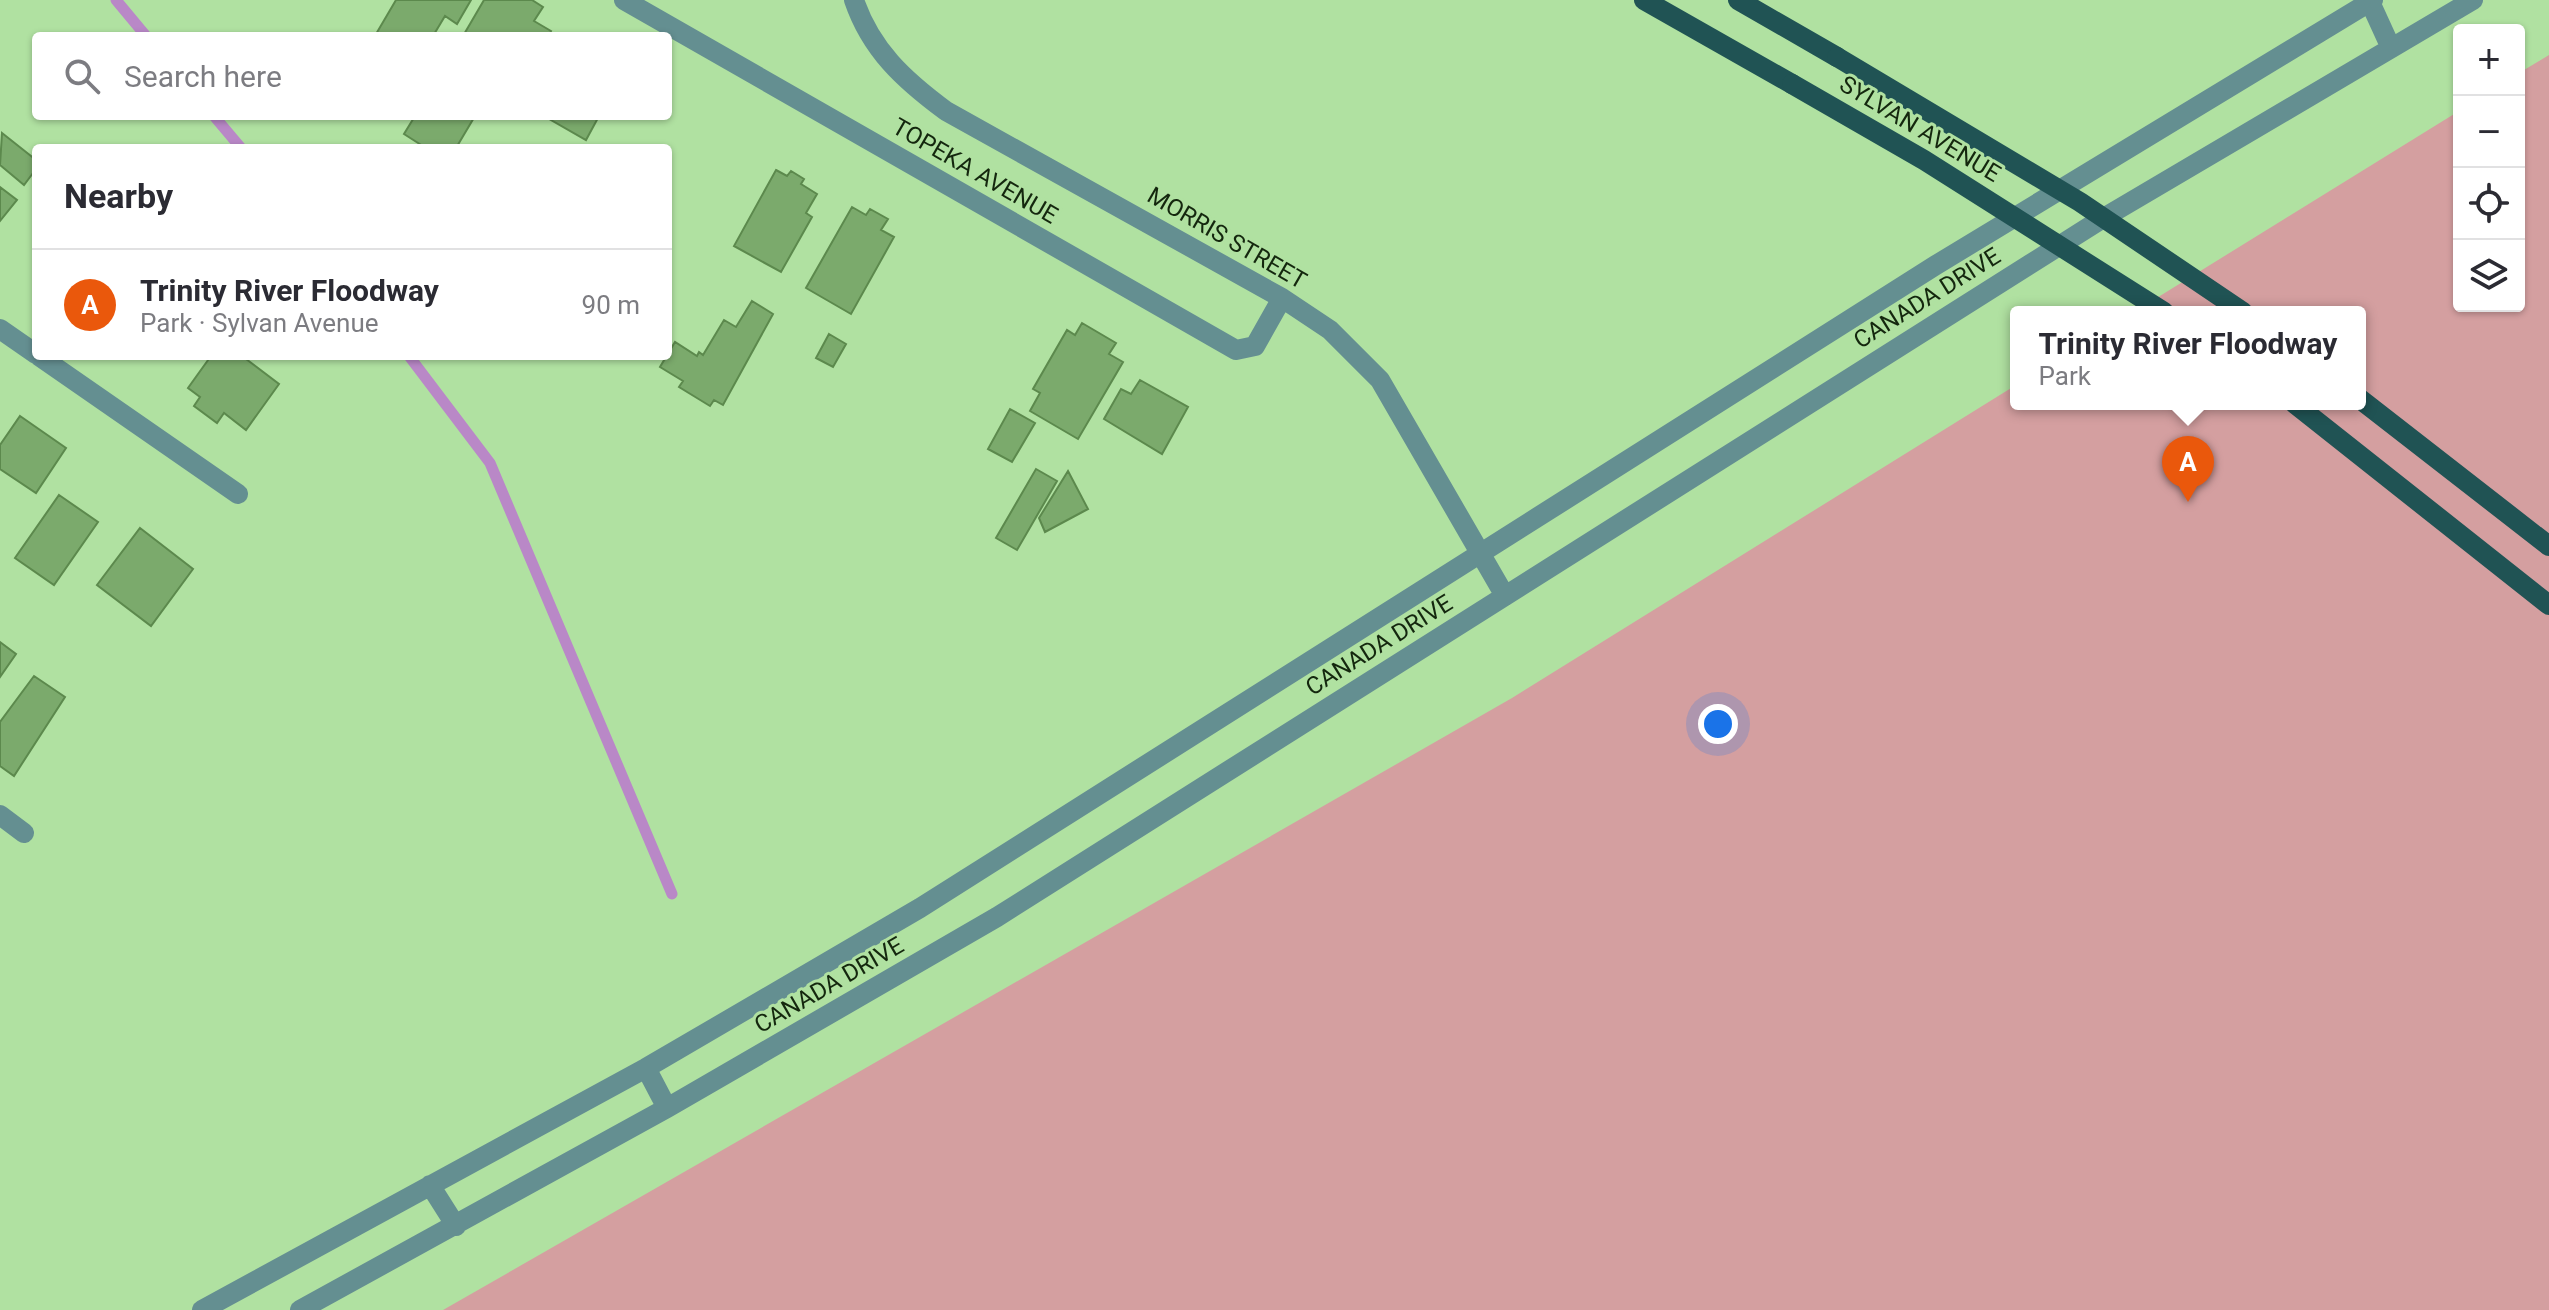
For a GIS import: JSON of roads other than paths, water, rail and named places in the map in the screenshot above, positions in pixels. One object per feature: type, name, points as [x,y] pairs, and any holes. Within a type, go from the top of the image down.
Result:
[{"type":"main road","name":"SYLVAN AVENUE","points":[[1644,0],[1924,160],[2155,306]]},
{"type":"main road","name":"SYLVAN AVENUE","points":[[1738,0],[2080,202],[2234,306]]},
{"type":"main road","points":[[2366,404],[2549,546]]},
{"type":"main road","points":[[2303,410],[2549,605]]},
{"type":"street","name":"TOPEKA AVENUE","points":[[624,0],[1236,350],[1255,346],[1282,298]]},
{"type":"street","name":"MORRIS STREET","points":[[854,0],[864,29],[902,78],[946,111],[1282,298],[1330,330],[1380,380],[1505,596]]},
{"type":"street","name":"CANADA DRIVE","points":[[300,1310],[667,1108],[997,917],[2100,220],[2473,0]]},
{"type":"street","name":"CANADA DRIVE","points":[[202,1310],[646,1068],[920,908],[1113,789],[1936,265],[2372,1]]},
{"type":"street","points":[[2372,1],[2391,48]]},
{"type":"street","points":[[0,329],[32,351]]},
{"type":"street","points":[[44,360],[238,494]]},
{"type":"street","points":[[0,815],[24,833]]},
{"type":"street","points":[[646,1068],[667,1108]]},
{"type":"street","points":[[430,1185],[456,1226]]},
{"type":"waterway","points":[[116,0],[143,32]]},
{"type":"waterway","points":[[217,120],[238,144]]},
{"type":"waterway","points":[[412,360],[490,463],[672,894]]},
{"type":"place","name":"Trinity River Floodway","points":[[2188,502]]}]
